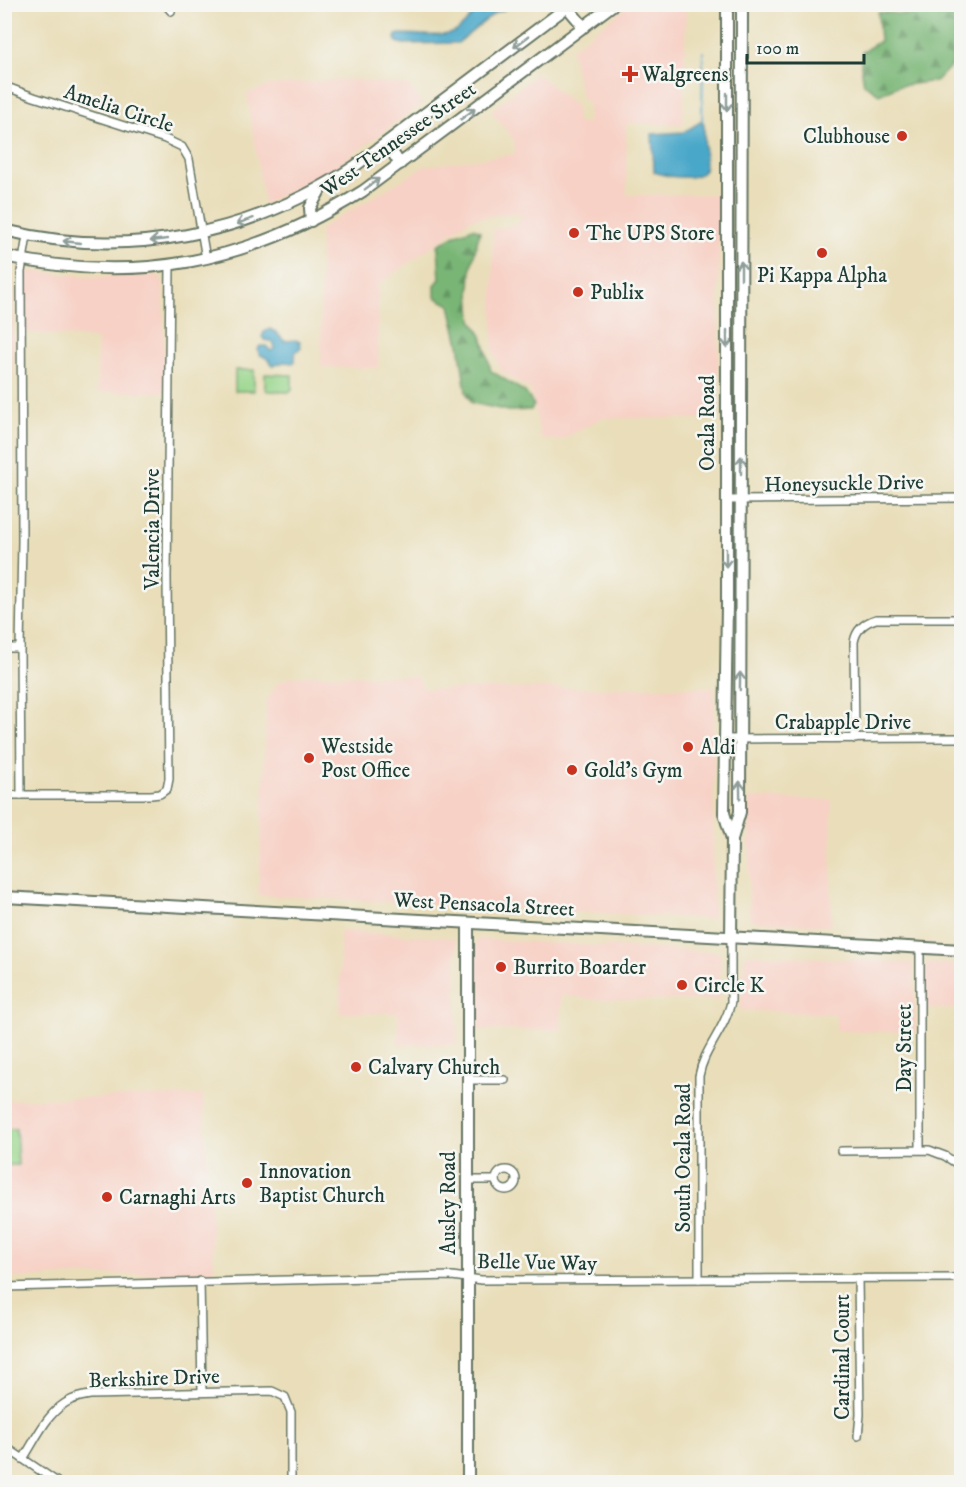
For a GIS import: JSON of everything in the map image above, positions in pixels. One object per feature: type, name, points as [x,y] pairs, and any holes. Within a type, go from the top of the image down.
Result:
[{"type":"main road","name":"West Tennessee Street","points":[[4,256],[54,266],[100,269],[170,265],[206,258],[259,243],[335,209],[400,164],[615,4]]},
{"type":"main road","name":"Ocala Road","points":[[727,4],[724,813],[732,839]]},
{"type":"main road","name":"Ocala Road","points":[[731,938],[732,839],[740,812],[742,4]]},
{"type":"main road","name":"West Tennessee Street","points":[[4,230],[27,236],[73,242],[114,244],[163,240],[247,221],[322,187],[387,144],[569,6]]},
{"type":"main road","points":[[569,6],[584,27]]},
{"type":"main road","points":[[387,144],[400,164]]},
{"type":"main road","points":[[311,221],[310,208],[322,187]]},
{"type":"main road","name":"West Pensacola Street","points":[[4,897],[962,950]]},
{"type":"main road","name":"Ausley Road","points":[[468,923],[468,1482]]},
{"type":"street","points":[[165,4],[171,11]]},
{"type":"street","points":[[727,22],[742,24]]},
{"type":"street","name":"Amelia Circle","points":[[4,86],[165,139],[182,147],[191,166],[206,258]]},
{"type":"street","points":[[4,795],[21,795],[20,335],[21,272],[27,236]]},
{"type":"street","name":"Valencia Drive","points":[[21,795],[151,795],[165,792],[167,789],[169,779],[167,566],[170,265]]},
{"type":"street","name":"Honeysuckle Drive","points":[[726,500],[962,498]]},
{"type":"street","points":[[855,739],[854,642],[861,627],[876,619],[962,619]]},
{"type":"street","points":[[4,648],[20,648]]},
{"type":"street","name":"Crabapple Drive","points":[[724,740],[962,738]]},
{"type":"street","name":"South Ocala Road","points":[[699,1279],[699,1076],[705,1055],[729,1012],[731,938]]},
{"type":"street","name":"Day Street","points":[[920,947],[920,1149]]},
{"type":"street","points":[[467,1080],[505,1080]]},
{"type":"street","points":[[841,1151],[920,1149],[936,1151],[962,1167]]},
{"type":"street","points":[[467,1180],[496,1179]]},
{"type":"street","name":"Belle Vue Way","points":[[4,1287],[452,1276],[481,1280],[962,1278]]},
{"type":"street","name":"Cardinal Court","points":[[858,1278],[860,1415],[858,1436]]},
{"type":"street","points":[[200,1281],[202,1392]]},
{"type":"street","name":"Berkshire Drive","points":[[23,1459],[51,1416],[60,1406],[71,1400],[90,1395],[266,1390],[285,1397],[291,1412],[291,1482]]},
{"type":"street","points":[[4,1446],[57,1482]]},
{"type":"shaded area","points":[[629,5],[686,5],[683,124],[626,123],[627,195],[719,194],[718,419],[602,418],[561,440],[541,439],[531,390],[501,371],[493,350],[493,230],[518,223],[521,212],[470,219],[378,285],[378,368],[321,367],[320,229],[425,166],[515,154],[514,140],[491,111],[537,73],[576,107],[577,123],[588,123],[588,100],[582,100],[571,49]]},
{"type":"shaded area","points":[[350,79],[410,86],[422,104],[331,170],[264,204],[247,94],[270,85]]},
{"type":"shaded area","points":[[5,264],[11,268],[14,289],[13,379],[5,379]]},
{"type":"shaded area","points":[[30,271],[97,277],[159,275],[163,283],[165,392],[97,392],[97,339],[24,332],[24,290],[26,275]]},
{"type":"shaded area","points":[[306,675],[411,676],[417,677],[427,689],[714,687],[713,919],[258,895],[266,703],[276,684],[288,678]]},
{"type":"shaded area","points":[[749,798],[832,800],[831,926],[754,921],[749,917]]},
{"type":"shaded area","points":[[340,931],[451,938],[456,942],[457,1045],[398,1044],[398,1013],[340,1013]]},
{"type":"shaded area","points":[[478,939],[717,952],[721,956],[720,1000],[596,1000],[561,995],[561,1030],[475,1030],[475,947]]},
{"type":"shaded area","points":[[745,954],[911,963],[913,965],[916,1032],[836,1031],[836,1014],[740,1010]]},
{"type":"shaded area","points":[[927,963],[961,965],[961,1009],[924,1008],[924,968]]},
{"type":"shaded area","name":"Carnaghi Arts","points":[[203,1095],[214,1272],[5,1278],[4,1100]]},
{"type":"green space","points":[[912,5],[961,5],[961,56],[936,81],[898,86],[879,94],[864,84],[861,66],[862,52],[880,41],[878,12],[911,15]]},
{"type":"green space","points":[[473,228],[480,231],[471,267],[472,320],[482,336],[491,371],[525,392],[534,405],[531,410],[509,411],[472,403],[466,392],[450,305],[435,297],[435,285],[440,279],[438,245]]},
{"type":"green space","points":[[235,370],[254,370],[254,391],[235,391]]},
{"type":"green space","points":[[265,374],[292,375],[292,389],[289,392],[268,391],[265,389]]},
{"type":"green space","points":[[5,1129],[16,1129],[18,1165],[5,1165]]},
{"type":"water","points":[[482,4],[513,5],[495,13],[458,43],[403,44],[395,39],[396,35],[400,34],[452,33],[458,30]]},
{"type":"water","points":[[702,121],[705,169],[696,176],[689,177],[654,172],[652,134],[684,132]]},
{"type":"water","points":[[270,329],[284,341],[300,342],[301,347],[295,353],[293,363],[284,362],[273,366],[268,359],[259,354],[260,346],[266,346],[271,351],[275,348],[273,342],[262,337],[264,332]]},
{"type":"waterway","points":[[702,121],[703,52]]},
{"type":"place","name":"Walgreens","points":[[630,74]]},
{"type":"place","name":"Clubhouse","points":[[902,136]]},
{"type":"place","name":"The UPS Store","points":[[574,233]]},
{"type":"place","name":"Pi Kappa Alpha","points":[[822,253]]},
{"type":"place","name":"Publix","points":[[578,292]]},
{"type":"place","name":"Aldi","points":[[688,747]]},
{"type":"place","name":"Westside Post Office","points":[[309,758]]},
{"type":"place","name":"Gold's Gym","points":[[572,770]]},
{"type":"place","name":"Burrito Boarder","points":[[501,967]]},
{"type":"place","name":"Circle K","points":[[682,985]]},
{"type":"place","name":"Calvary Church","points":[[356,1067]]},
{"type":"place","name":"Innovation Baptist Church","points":[[247,1183]]},
{"type":"place","name":"Carnaghi Arts","points":[[107,1197]]}]
